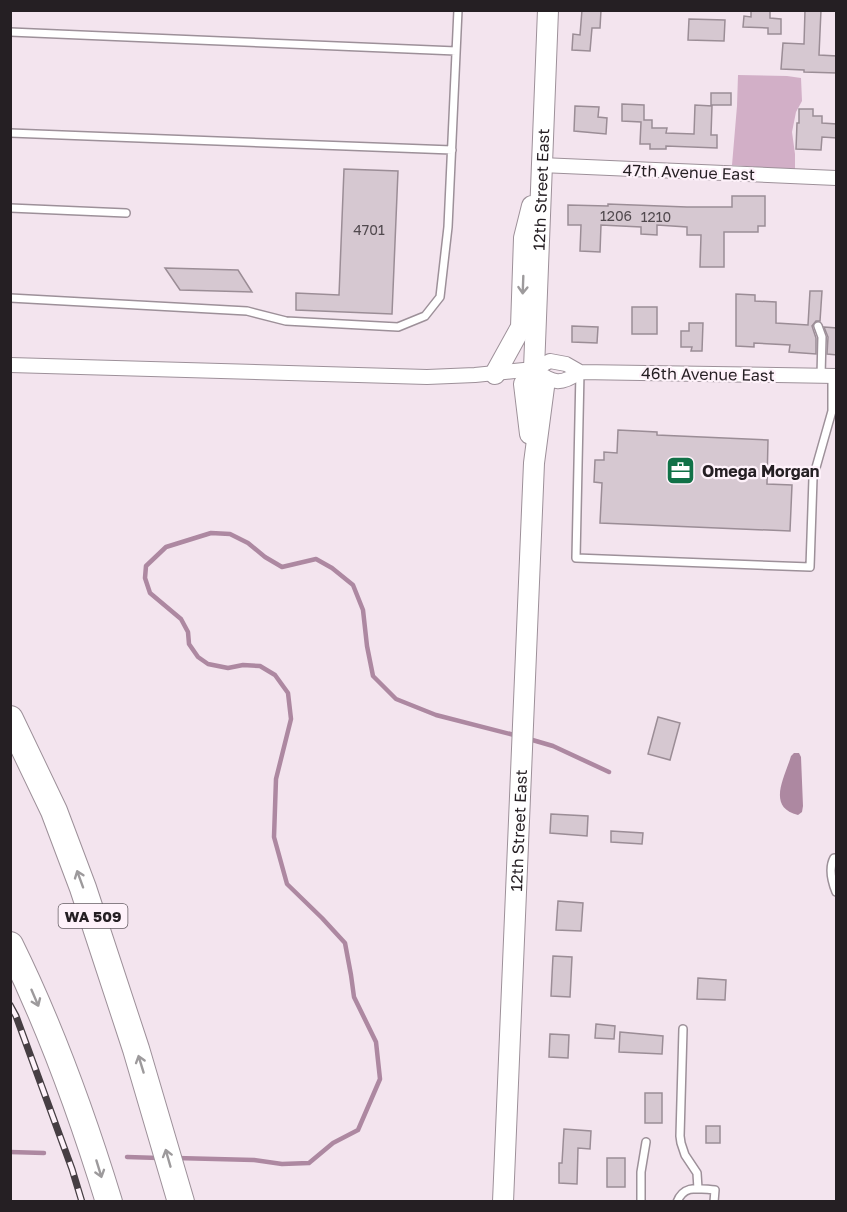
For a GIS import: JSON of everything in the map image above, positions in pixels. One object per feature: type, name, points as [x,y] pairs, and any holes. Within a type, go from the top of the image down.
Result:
[{"type":"highway","name":"WA 509","points":[[10,719],[54,811],[76,868],[114,979],[180,1199]]},
{"type":"highway","points":[[10,945],[26,976],[54,1044],[89,1137],[109,1202]]},
{"type":"street","name":"12th Street East","points":[[504,1200],[534,463],[544,387],[534,369],[548,10]]},
{"type":"street","name":"47th Avenue East","points":[[541,165],[837,178]]},
{"type":"street","points":[[495,374],[521,327],[524,238],[541,165]]},
{"type":"street","name":"46th Avenue East","points":[[534,369],[550,360],[566,364],[580,372],[830,376]]},
{"type":"street","points":[[10,365],[427,377],[495,374],[534,369]]},
{"type":"lane","points":[[10,298],[247,311],[286,321],[398,327],[425,316],[440,297],[448,227],[458,10]]},
{"type":"lane","points":[[10,32],[456,51]]},
{"type":"lane","points":[[10,134],[452,150]]},
{"type":"lane","points":[[10,208],[126,213]]},
{"type":"lane","points":[[580,372],[576,558],[810,567],[813,478],[832,411],[830,376],[818,326]]},
{"type":"lane","points":[[835,858],[831,872],[836,892]]},
{"type":"lane","points":[[682,1029],[680,1136],[685,1155],[697,1173],[698,1189]]},
{"type":"lane","points":[[641,1202],[641,1172],[645,1142]]},
{"type":"lane","points":[[677,1202],[684,1190],[698,1189],[715,1190],[714,1202]]},
{"type":"shaded area","points":[[738,75],[801,78],[802,101],[796,112],[792,132],[795,170],[732,165]]},
{"type":"shaded area","points":[[794,753],[799,753],[801,757],[803,806],[802,812],[798,815],[788,811],[780,798],[782,782]]},
{"type":"building","points":[[582,10],[601,10],[600,28],[592,28],[590,51],[572,50],[573,34],[580,35]]},
{"type":"building","points":[[751,10],[770,10],[770,18],[781,19],[781,34],[768,34],[768,28],[743,27],[744,16],[751,17]]},
{"type":"building","points":[[805,10],[821,10],[819,55],[837,56],[837,73],[781,69],[783,43],[804,44]]},
{"type":"building","points":[[689,19],[725,20],[724,41],[688,40]]},
{"type":"building","points":[[711,93],[731,93],[731,105],[711,105]]},
{"type":"building","points":[[622,104],[644,105],[644,120],[652,120],[652,128],[667,128],[666,133],[694,134],[695,105],[712,106],[711,135],[717,135],[717,148],[666,146],[666,149],[650,149],[650,144],[640,144],[641,122],[622,121]]},
{"type":"building","points":[[575,106],[599,107],[598,117],[607,118],[606,134],[574,131]]},
{"type":"building","points":[[799,109],[813,109],[813,116],[822,116],[822,123],[837,124],[837,138],[822,137],[821,150],[796,149]]},
{"type":"building","points":[[344,169],[398,171],[392,314],[296,310],[296,293],[339,295]]},
{"type":"building","points":[[732,196],[765,196],[765,226],[758,226],[758,232],[724,232],[724,267],[700,267],[701,235],[687,235],[687,227],[657,225],[657,235],[641,234],[641,227],[601,225],[600,252],[580,251],[581,225],[568,225],[568,205],[732,207]]},
{"type":"building","points":[[165,268],[238,270],[252,292],[180,290]]},
{"type":"building","points":[[810,291],[822,291],[820,321],[816,321],[812,326],[816,338],[816,354],[789,352],[790,345],[754,343],[754,347],[736,346],[736,294],[755,295],[755,301],[776,302],[776,323],[808,325]]},
{"type":"building","points":[[632,307],[657,307],[657,334],[632,334]]},
{"type":"building","points":[[689,323],[703,323],[702,351],[691,351],[692,347],[681,347],[681,331],[689,331]]},
{"type":"building","points":[[572,326],[598,327],[597,343],[572,342]]},
{"type":"building","points":[[824,327],[837,328],[837,355],[827,354],[828,337]]},
{"type":"building","name":"Omega Morgan","points":[[618,430],[657,432],[657,435],[768,440],[767,484],[792,485],[790,531],[600,523],[602,483],[594,482],[595,460],[604,460],[604,452],[617,453]]},
{"type":"building","points":[[658,717],[680,723],[670,760],[648,754]]},
{"type":"building","points":[[551,814],[588,816],[587,836],[550,833]]},
{"type":"building","points":[[611,831],[643,833],[642,844],[611,842]]},
{"type":"building","points":[[558,901],[583,903],[581,931],[556,930]]},
{"type":"building","points":[[553,956],[572,957],[570,997],[551,996]]},
{"type":"building","points":[[698,978],[726,980],[725,1000],[697,999]]},
{"type":"building","points":[[596,1024],[615,1026],[614,1039],[595,1038]]},
{"type":"building","points":[[620,1032],[663,1036],[662,1054],[619,1052]]},
{"type":"building","points":[[550,1034],[569,1035],[568,1058],[549,1057]]},
{"type":"building","points":[[645,1093],[662,1093],[662,1123],[645,1123]]},
{"type":"building","points":[[706,1126],[720,1126],[720,1143],[706,1143]]},
{"type":"building","points":[[564,1129],[591,1131],[590,1149],[578,1148],[577,1184],[559,1183],[559,1163],[562,1163]]},
{"type":"building","points":[[607,1158],[625,1158],[625,1187],[607,1187]]},
{"type":"waterway","points":[[176,1158],[254,1160],[282,1164],[309,1163],[333,1143],[358,1130],[380,1079],[376,1042],[354,997],[345,943],[287,884],[274,837],[276,779],[291,719],[288,693],[275,675],[260,666],[243,665],[228,668],[208,664],[198,657],[189,644],[188,632],[181,619],[150,593],[145,578],[146,566],[166,547],[211,533],[230,534],[248,543],[282,567],[316,559],[332,568],[353,585],[363,610],[373,676],[396,699],[436,715],[518,736]]},
{"type":"waterway","points":[[529,739],[553,746],[609,772]]},
{"type":"waterway","points":[[10,1152],[44,1153]]},
{"type":"waterway","points":[[127,1157],[159,1158]]},
{"type":"railway","points":[[10,1005],[72,1169],[82,1202]]},
{"type":"place","name":"Omega Morgan","points":[[681,471]]}]
